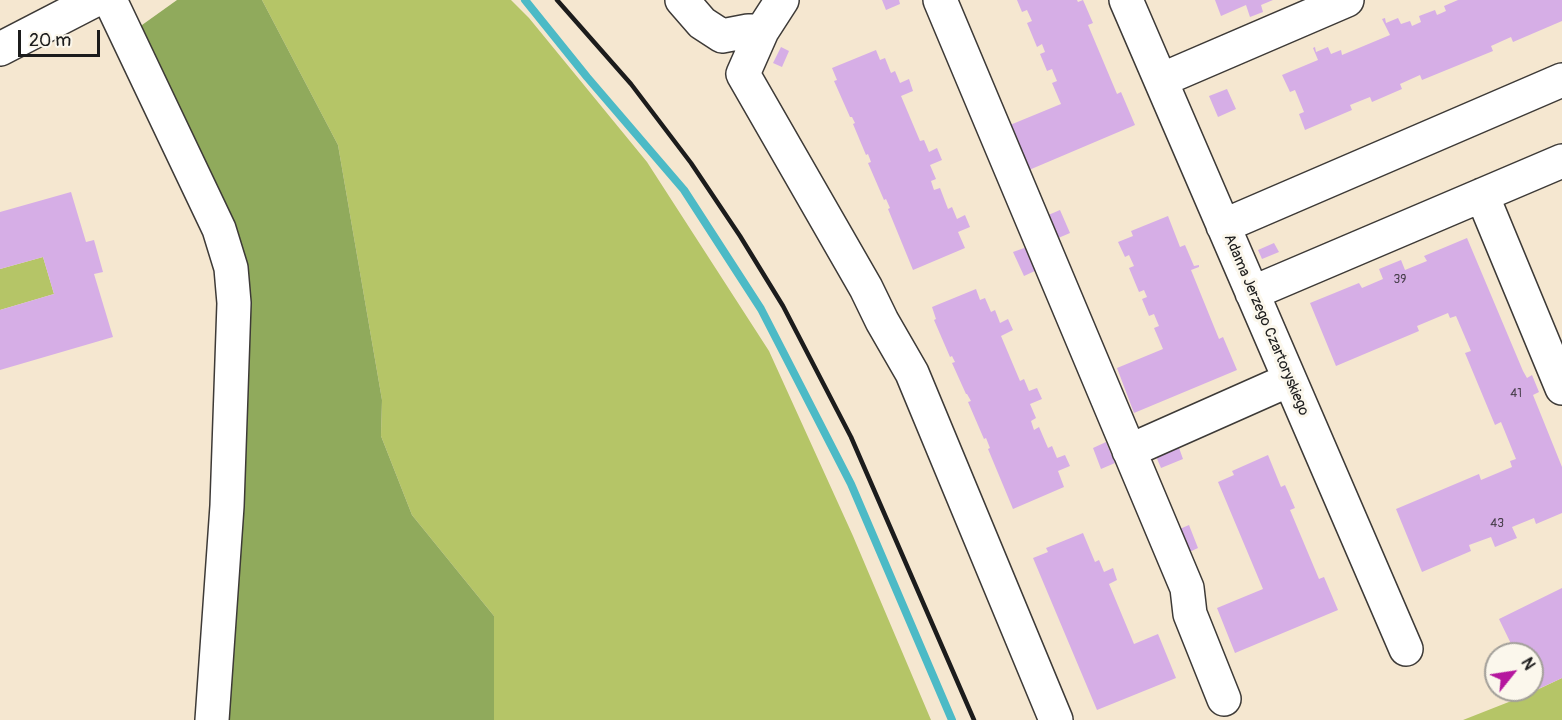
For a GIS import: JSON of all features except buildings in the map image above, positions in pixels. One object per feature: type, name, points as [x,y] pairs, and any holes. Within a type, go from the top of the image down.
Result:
[{"type":"street","points":[[0,49],[95,0]]},
{"type":"street","points":[[110,0],[219,228],[231,268],[234,303],[228,486],[212,720]]},
{"type":"street","points":[[682,0],[702,23],[722,36],[762,31]]},
{"type":"street","points":[[782,0],[762,31],[743,74],[912,373],[1056,720]]},
{"type":"street","points":[[940,0],[1187,588],[1190,614],[1224,699]]},
{"type":"street","name":"Adama Jerzego Czartoryskiego","points":[[1126,0],[1406,649]]},
{"type":"street","points":[[1161,80],[1347,0]]},
{"type":"street","points":[[1223,226],[1562,80]]},
{"type":"street","points":[[1252,293],[1562,161]]},
{"type":"street","points":[[1482,195],[1562,388]]},
{"type":"street","points":[[1129,451],[1289,380]]},
{"type":"green space","points":[[177,0],[262,0],[338,145],[382,400],[381,436],[412,515],[494,616],[494,720],[225,720],[242,311],[135,30]]},
{"type":"green space","points":[[262,0],[511,0],[529,18],[647,162],[769,351],[853,536],[931,720],[494,720],[494,616],[412,515],[381,436],[382,400],[338,145]]},
{"type":"green space","points":[[43,257],[54,294],[0,310],[0,269]]},
{"type":"green space","points":[[1562,678],[1562,720],[1463,720],[1509,702],[1544,702],[1544,687]]},
{"type":"waterway","points":[[525,0],[587,77],[684,190],[761,309],[851,484],[952,720]]},
{"type":"railway","points":[[557,0],[631,84],[691,163],[783,306],[851,437],[974,720]]}]
